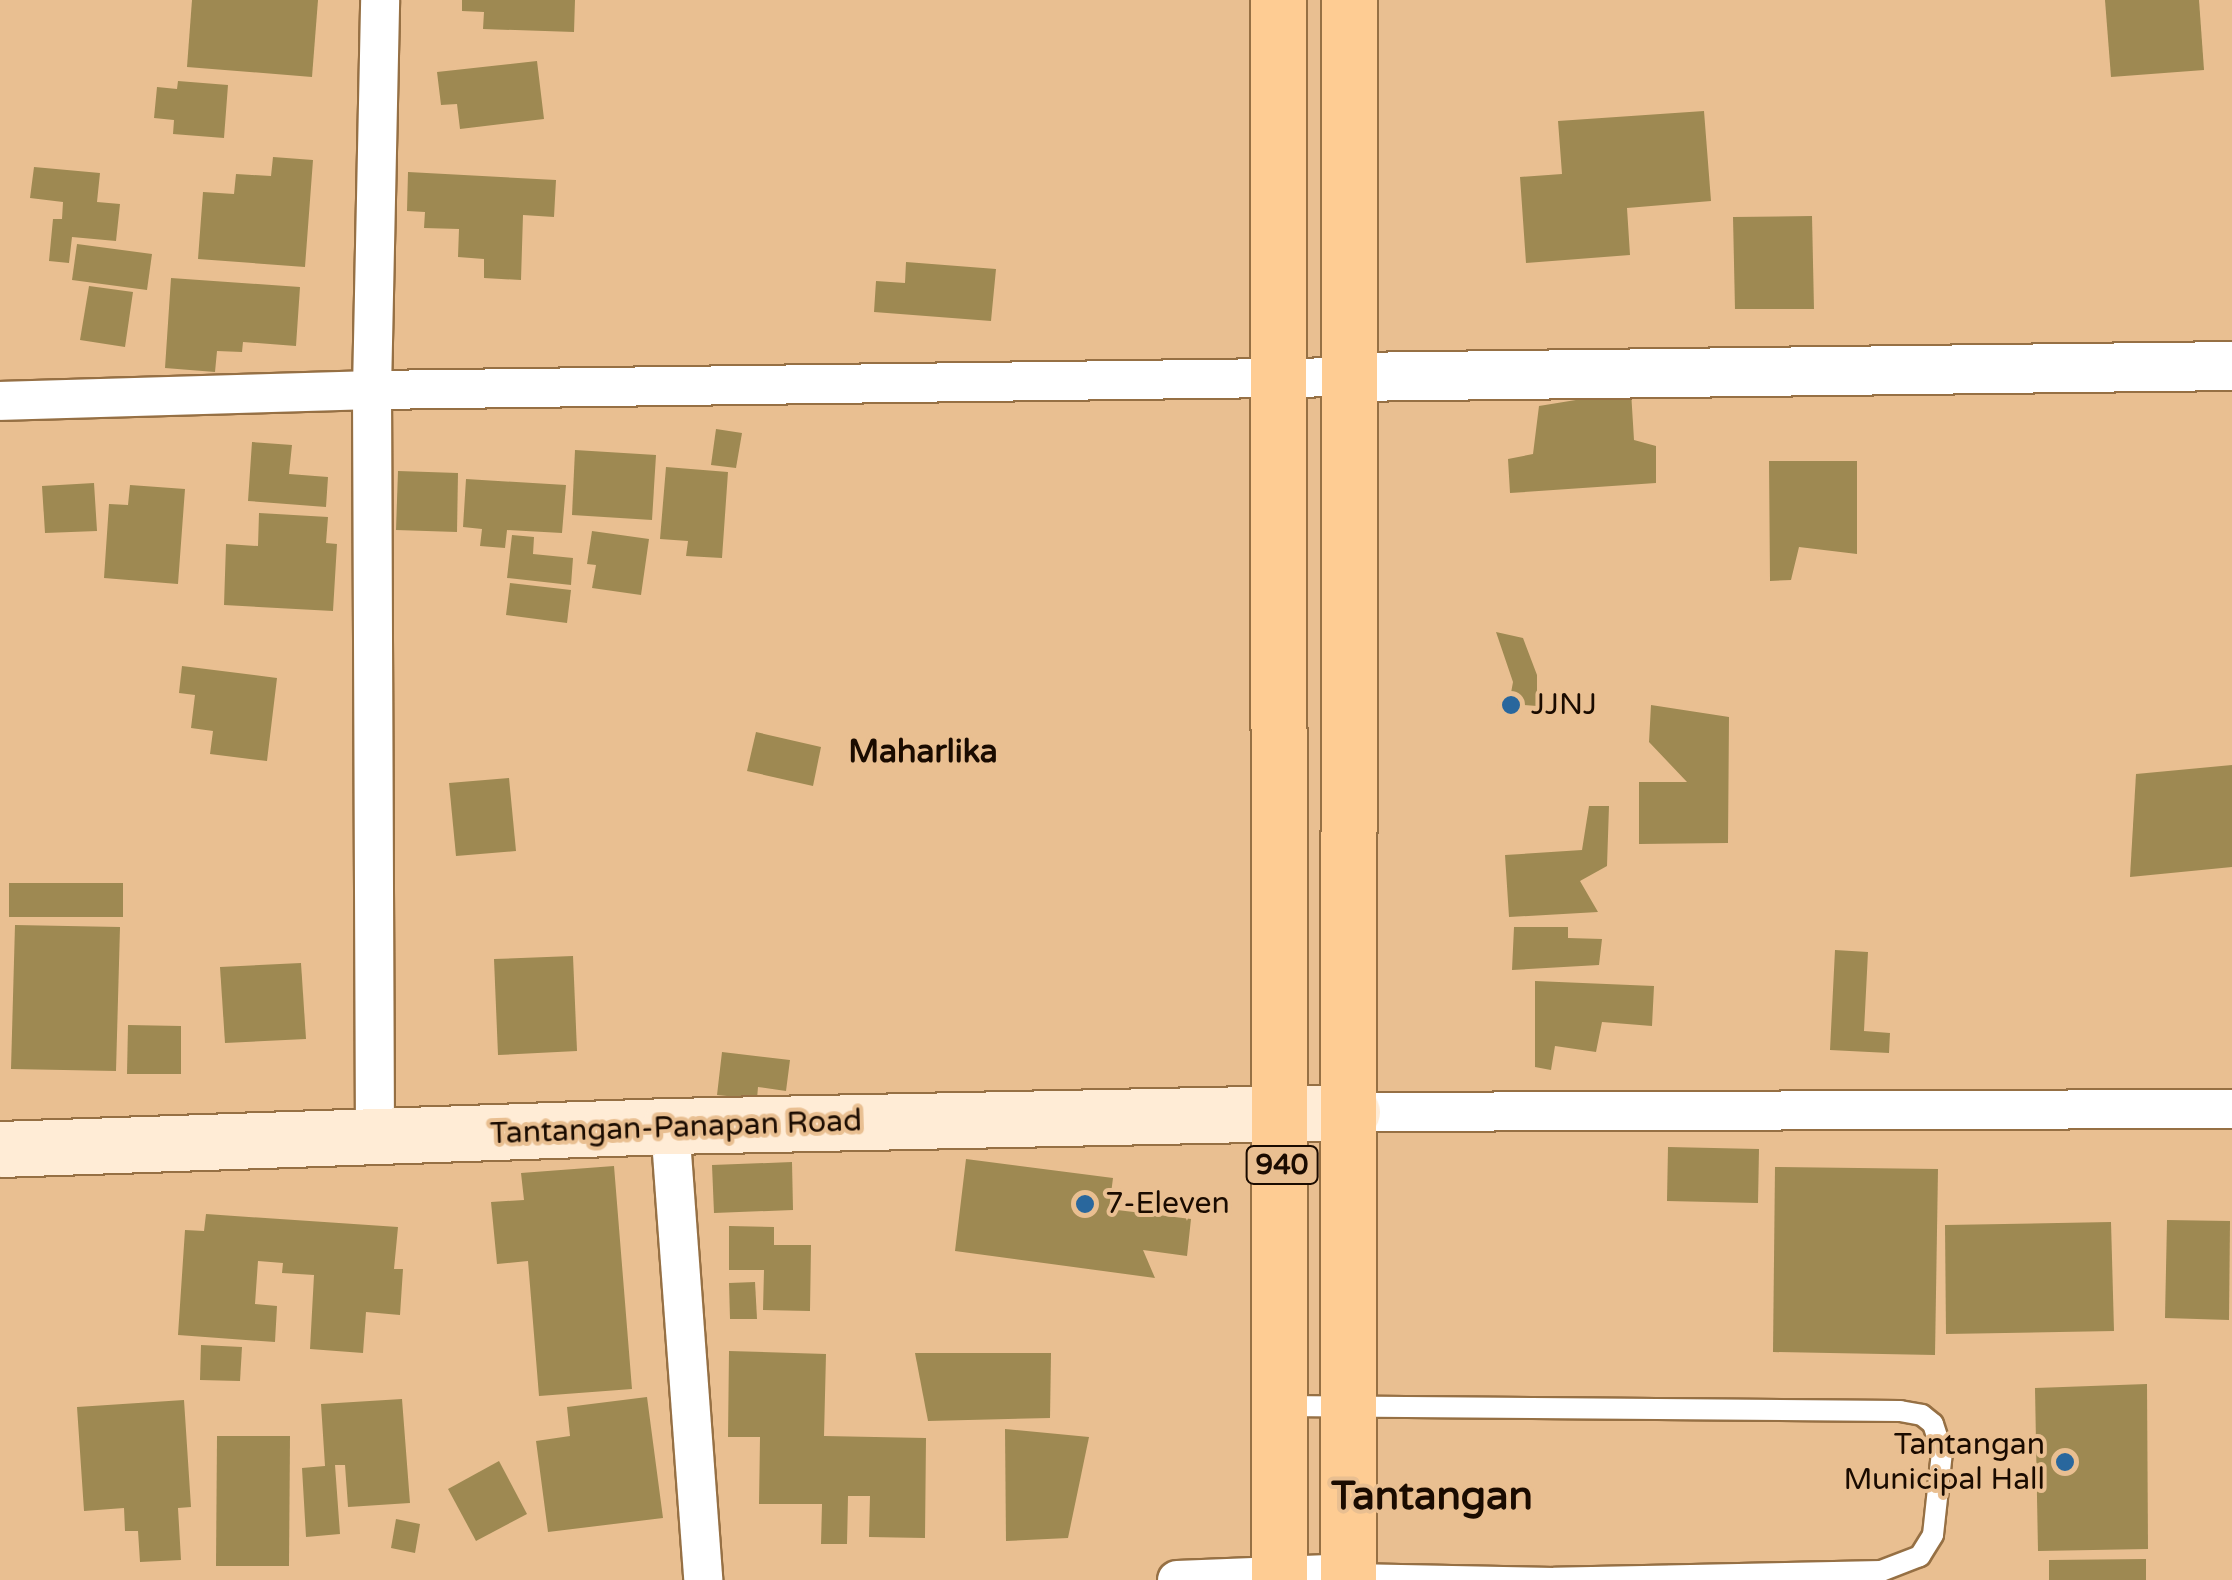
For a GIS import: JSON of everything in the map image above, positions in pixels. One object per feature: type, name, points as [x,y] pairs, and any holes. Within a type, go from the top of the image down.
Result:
[{"type":"highway","name":"940","points":[[1278,0],[1282,1113],[1279,1578]]},
{"type":"highway","name":"940","points":[[1348,1577],[1352,1408],[1349,0]]},
{"type":"main road","name":"Tantangan-Panapan Road","points":[[0,1150],[670,1126],[1352,1112]]},
{"type":"street","points":[[374,1137],[372,390],[380,0]]},
{"type":"street","points":[[0,401],[372,390],[2232,366]]},
{"type":"street","points":[[1352,1112],[2232,1109]]},
{"type":"street","points":[[670,1126],[702,1580]]},
{"type":"street","points":[[1178,1580],[1348,1577]]},
{"type":"lane","points":[[1281,1406],[1900,1412],[1922,1416],[1933,1424],[1942,1452],[1933,1535],[1920,1556],[1881,1572],[1348,1577]]},
{"type":"building","points":[[192,0],[318,0],[312,77],[187,67]]},
{"type":"building","points":[[462,0],[575,0],[574,32],[483,29],[484,12],[462,11]]},
{"type":"building","points":[[2105,0],[2199,0],[2204,70],[2111,77]]},
{"type":"building","points":[[537,61],[544,119],[460,129],[457,104],[441,105],[437,72]]},
{"type":"building","points":[[178,81],[228,85],[224,138],[173,134],[174,120],[154,118],[157,87],[177,89]]},
{"type":"building","points":[[1704,111],[1711,201],[1627,208],[1630,255],[1526,263],[1520,177],[1562,174],[1558,121]]},
{"type":"building","points":[[273,157],[313,160],[305,267],[198,259],[203,192],[234,194],[236,174],[271,176]]},
{"type":"building","points":[[34,167],[100,173],[97,202],[120,204],[116,241],[72,237],[69,263],[49,261],[53,219],[62,219],[63,202],[30,198]]},
{"type":"building","points":[[408,172],[556,180],[554,217],[523,215],[521,280],[484,278],[484,259],[458,257],[459,229],[424,228],[425,212],[407,211]]},
{"type":"building","points":[[1812,216],[1814,309],[1735,309],[1733,217]]},
{"type":"building","points":[[77,244],[152,254],[147,290],[72,280]]},
{"type":"building","points":[[906,262],[996,269],[991,321],[874,312],[876,281],[905,283]]},
{"type":"building","points":[[171,278],[300,287],[296,346],[243,342],[242,352],[217,351],[215,372],[165,368]]},
{"type":"building","points":[[89,286],[133,292],[125,347],[80,340]]},
{"type":"building","points":[[1631,391],[1634,440],[1656,446],[1656,483],[1510,493],[1508,459],[1533,454],[1539,406]]},
{"type":"building","points":[[716,429],[742,433],[736,468],[711,465]]},
{"type":"building","points":[[252,442],[292,445],[289,474],[328,477],[326,507],[248,501]]},
{"type":"building","points":[[575,450],[656,455],[652,520],[572,515]]},
{"type":"building","points":[[1769,461],[1857,461],[1857,554],[1799,547],[1791,580],[1770,581]]},
{"type":"building","points":[[666,467],[728,472],[722,558],[686,556],[688,541],[660,539]]},
{"type":"building","points":[[398,471],[458,473],[457,532],[396,530]]},
{"type":"building","points":[[466,479],[566,485],[562,533],[507,530],[505,548],[480,546],[482,529],[463,527]]},
{"type":"building","points":[[94,483],[97,531],[45,533],[42,486]]},
{"type":"building","points":[[130,485],[185,489],[178,584],[104,578],[109,504],[128,505]]},
{"type":"building","points":[[259,513],[328,517],[326,543],[337,544],[333,611],[224,605],[226,544],[258,546]]},
{"type":"building","points":[[592,531],[649,539],[641,595],[592,588],[596,565],[587,564]]},
{"type":"building","points":[[512,535],[534,537],[533,554],[573,558],[571,585],[507,578]]},
{"type":"building","points":[[510,583],[571,590],[567,623],[506,615]]},
{"type":"building","points":[[1496,632],[1523,638],[1537,675],[1537,706],[1509,704],[1513,682]]},
{"type":"building","points":[[182,666],[277,678],[267,761],[210,754],[213,731],[191,728],[195,695],[179,693]]},
{"type":"building","points":[[1651,705],[1729,717],[1728,843],[1639,844],[1639,782],[1687,782],[1649,742]]},
{"type":"building","points":[[756,732],[821,747],[813,786],[747,771]]},
{"type":"building","points":[[2232,765],[2232,867],[2130,877],[2136,774]]},
{"type":"building","points":[[509,778],[516,851],[456,856],[449,783]]},
{"type":"building","points":[[1589,806],[1609,806],[1607,866],[1580,881],[1598,912],[1509,917],[1505,855],[1582,850]]},
{"type":"building","points":[[9,883],[123,883],[123,917],[9,917]]},
{"type":"building","points":[[15,925],[120,927],[116,1071],[11,1069]]},
{"type":"building","points":[[1514,927],[1568,927],[1568,938],[1602,939],[1599,965],[1512,970]]},
{"type":"building","points":[[1835,950],[1868,952],[1864,1031],[1890,1033],[1889,1053],[1830,1050]]},
{"type":"building","points":[[573,956],[577,1051],[498,1055],[494,959]]},
{"type":"building","points":[[301,963],[306,1039],[225,1043],[220,967]]},
{"type":"building","points":[[1535,981],[1654,986],[1652,1026],[1602,1022],[1596,1052],[1555,1046],[1551,1070],[1535,1067]]},
{"type":"building","points":[[128,1025],[181,1026],[181,1074],[127,1074]]},
{"type":"building","points":[[722,1052],[790,1060],[786,1091],[758,1087],[757,1099],[717,1095]]},
{"type":"building","points":[[1668,1147],[1759,1149],[1758,1203],[1667,1201]]},
{"type":"building","points":[[966,1159],[1113,1178],[1109,1209],[1191,1219],[1187,1256],[1143,1250],[1155,1278],[955,1251]]},
{"type":"building","points":[[792,1162],[793,1210],[714,1213],[712,1165]]},
{"type":"building","points":[[614,1166],[632,1389],[539,1396],[528,1261],[497,1264],[491,1202],[524,1200],[521,1173]]},
{"type":"building","points":[[1775,1167],[1938,1169],[1935,1355],[1773,1352]]},
{"type":"building","points":[[206,1214],[398,1227],[394,1269],[403,1269],[400,1315],[366,1312],[363,1353],[310,1349],[314,1275],[282,1273],[283,1263],[258,1261],[255,1304],[277,1306],[275,1342],[178,1335],[185,1230],[204,1231]]},
{"type":"building","points":[[2167,1220],[2230,1221],[2229,1320],[2165,1318]]},
{"type":"building","points":[[2111,1222],[2114,1331],[1946,1334],[1945,1225]]},
{"type":"building","points":[[729,1226],[774,1227],[774,1245],[811,1245],[810,1311],[763,1310],[764,1270],[729,1270]]},
{"type":"building","points":[[755,1282],[757,1319],[730,1319],[729,1283]]},
{"type":"building","points":[[201,1345],[242,1347],[240,1381],[200,1380]]},
{"type":"building","points":[[729,1351],[826,1354],[824,1436],[926,1438],[925,1538],[869,1537],[870,1496],[848,1496],[847,1544],[821,1544],[822,1504],[759,1504],[760,1437],[728,1437]]},
{"type":"building","points":[[915,1353],[1051,1353],[1050,1418],[928,1421]]},
{"type":"building","points":[[2147,1384],[2148,1549],[2038,1551],[2035,1388]]},
{"type":"building","points":[[647,1397],[663,1518],[548,1532],[536,1441],[570,1436],[567,1407]]},
{"type":"building","points":[[402,1399],[410,1503],[348,1507],[345,1465],[335,1465],[340,1534],[306,1537],[302,1468],[325,1466],[321,1404]]},
{"type":"building","points":[[184,1400],[191,1507],[178,1508],[181,1560],[140,1562],[138,1531],[125,1531],[124,1508],[84,1511],[77,1407]]},
{"type":"building","points":[[1005,1429],[1089,1437],[1068,1538],[1006,1541]]},
{"type":"building","points":[[217,1436],[290,1436],[289,1566],[216,1566]]},
{"type":"building","points":[[499,1461],[527,1514],[476,1541],[448,1489]]},
{"type":"building","points":[[396,1519],[420,1524],[415,1553],[391,1548]]},
{"type":"building","points":[[2146,1559],[2146,1580],[2049,1580],[2049,1560]]},
{"type":"place","name":"JJNJ","points":[[1511,705]]},
{"type":"place","name":"7-Eleven","points":[[1085,1204]]},
{"type":"place","name":"Tantangan Municipal Hall","points":[[2065,1462]]},
{"type":"district","name":"Maharlika","points":[[923,752]]},
{"type":"district","name":"Tantangan","points":[[1432,1496]]}]
